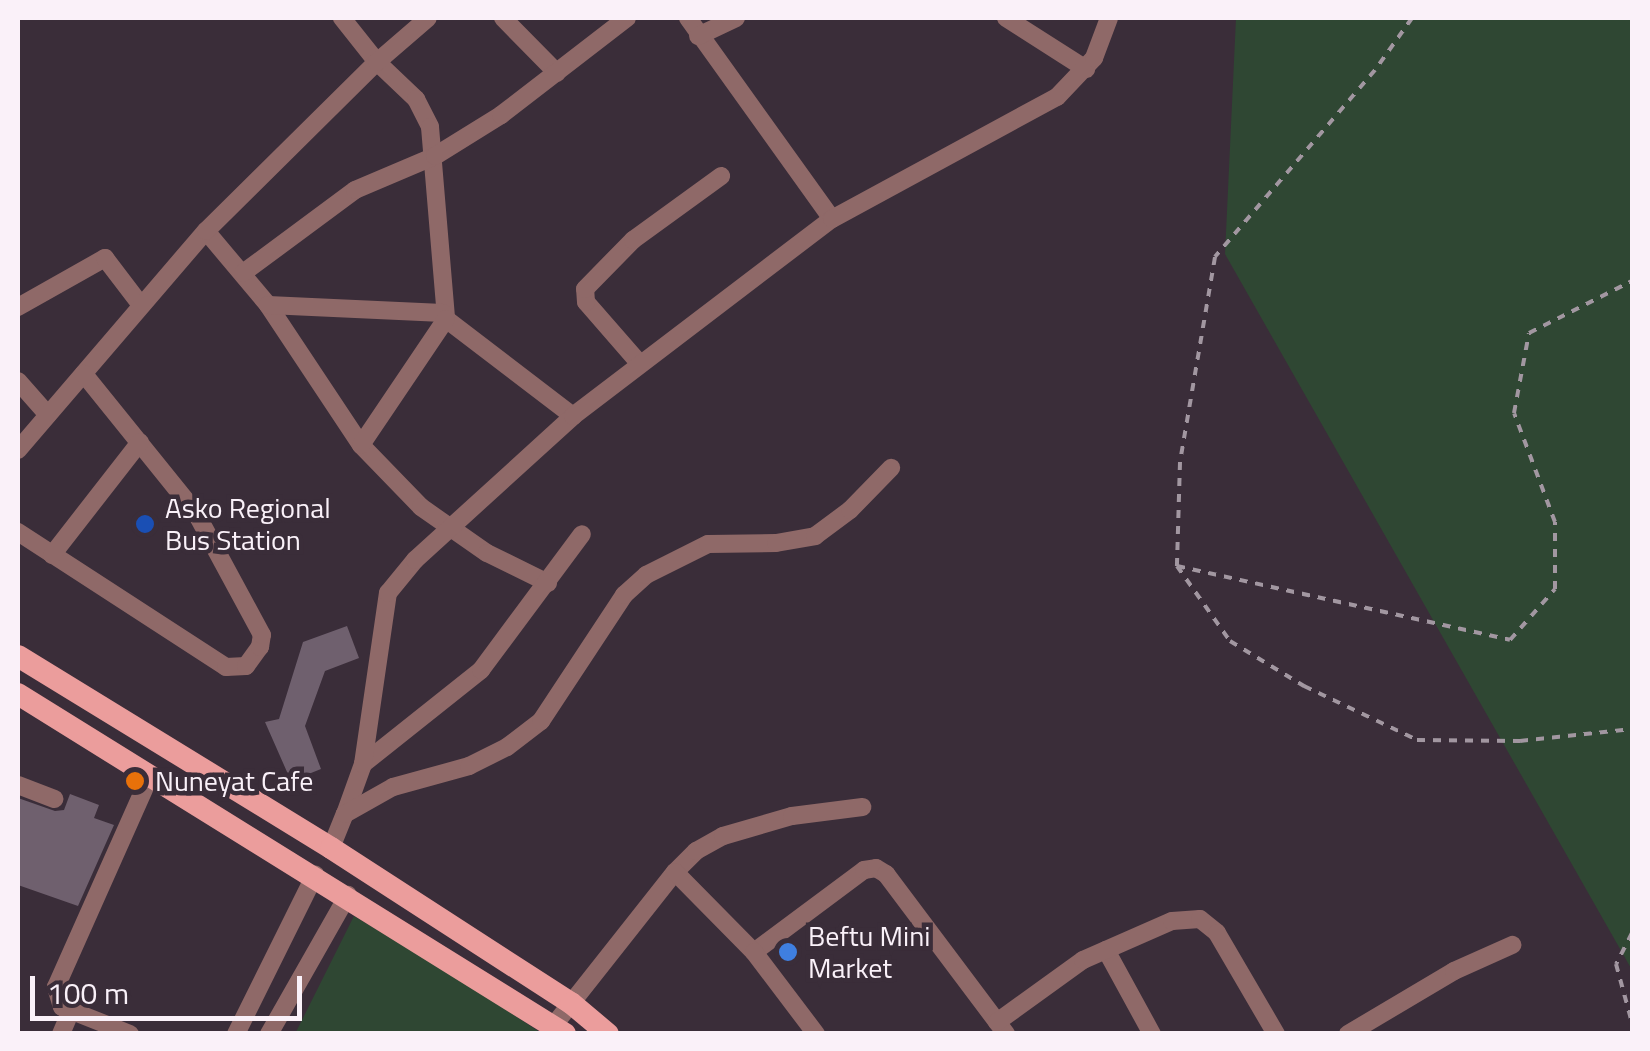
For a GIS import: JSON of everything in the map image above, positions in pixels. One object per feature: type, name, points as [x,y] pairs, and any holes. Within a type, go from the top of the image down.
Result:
[{"type":"main road","points":[[18,656],[330,848],[571,1003],[608,1034]]},
{"type":"main road","points":[[18,694],[315,874],[559,1029]]},
{"type":"street","points":[[342,18],[376,62],[416,98],[430,127],[444,316],[362,445]]},
{"type":"street","points":[[18,450],[206,231],[376,62],[428,18]]},
{"type":"street","points":[[503,18],[557,73]]},
{"type":"street","points":[[243,273],[356,190],[435,156],[502,116],[626,18]]},
{"type":"street","points":[[688,18],[832,219]]},
{"type":"street","points":[[698,36],[736,18]]},
{"type":"street","points":[[1006,18],[1086,68]]},
{"type":"street","points":[[330,848],[363,764],[388,593],[448,529],[574,416],[832,219],[1033,113],[1086,68],[1109,18]]},
{"type":"street","points":[[640,364],[586,302],[585,289],[633,240],[721,176]]},
{"type":"street","points":[[206,231],[268,306],[362,445],[448,529],[548,583]]},
{"type":"street","points":[[18,306],[105,258],[140,304]]},
{"type":"street","points":[[268,306],[444,316],[574,416]]},
{"type":"street","points":[[18,532],[226,667],[246,666],[260,647],[262,635],[196,513],[84,374]]},
{"type":"street","points":[[18,381],[48,415]]},
{"type":"street","points":[[52,555],[140,442]]},
{"type":"street","points":[[345,814],[393,787],[469,766],[507,747],[541,722],[624,595],[646,576],[708,544],[776,544],[815,536],[850,510],[892,468]]},
{"type":"street","points":[[363,764],[481,670],[582,534]]},
{"type":"street","points":[[130,1034],[70,1010],[56,997],[56,987],[150,776]]},
{"type":"street","points":[[18,785],[54,799]]},
{"type":"street","points":[[559,1029],[571,1003],[675,872],[722,836],[792,816],[862,806]]},
{"type":"street","points":[[754,952],[864,870],[876,868],[886,874],[1002,1028],[1082,960],[1172,921],[1200,919],[1217,933],[1276,1034]]},
{"type":"street","points":[[675,872],[754,952],[816,1034]]},
{"type":"street","points":[[236,1034],[315,874]]},
{"type":"street","points":[[270,1034],[348,895]]},
{"type":"street","points":[[1348,1034],[1454,971],[1512,945]]},
{"type":"street","points":[[1106,950],[1152,1034]]},
{"type":"street","points":[[61,1034],[70,1010]]},
{"type":"path","points":[[1412,18],[1375,70],[1215,257],[1180,462],[1178,566],[1230,641],[1304,686],[1417,740],[1520,741],[1632,729]]},
{"type":"path","points":[[1178,566],[1510,640],[1555,589],[1555,522],[1514,413],[1529,333],[1632,281]]},
{"type":"path","points":[[1632,932],[1616,964],[1632,1023]]},
{"type":"green space","points":[[1236,18],[1632,18],[1632,970],[1225,254]]},
{"type":"green space","points":[[354,916],[472,987],[541,1033],[295,1034]]},
{"type":"building","points":[[347,626],[359,658],[325,671],[305,726],[321,769],[291,781],[265,722],[279,719],[303,642]]},
{"type":"building","points":[[70,794],[99,805],[94,818],[114,825],[78,906],[18,885],[18,798],[55,811],[64,810]]},
{"type":"place","name":"Asko Regional Bus Station","points":[[145,524]]},
{"type":"place","name":"Nuneyat Cafe","points":[[135,781]]},
{"type":"place","name":"Beftu Mini Market","points":[[788,952]]}]
